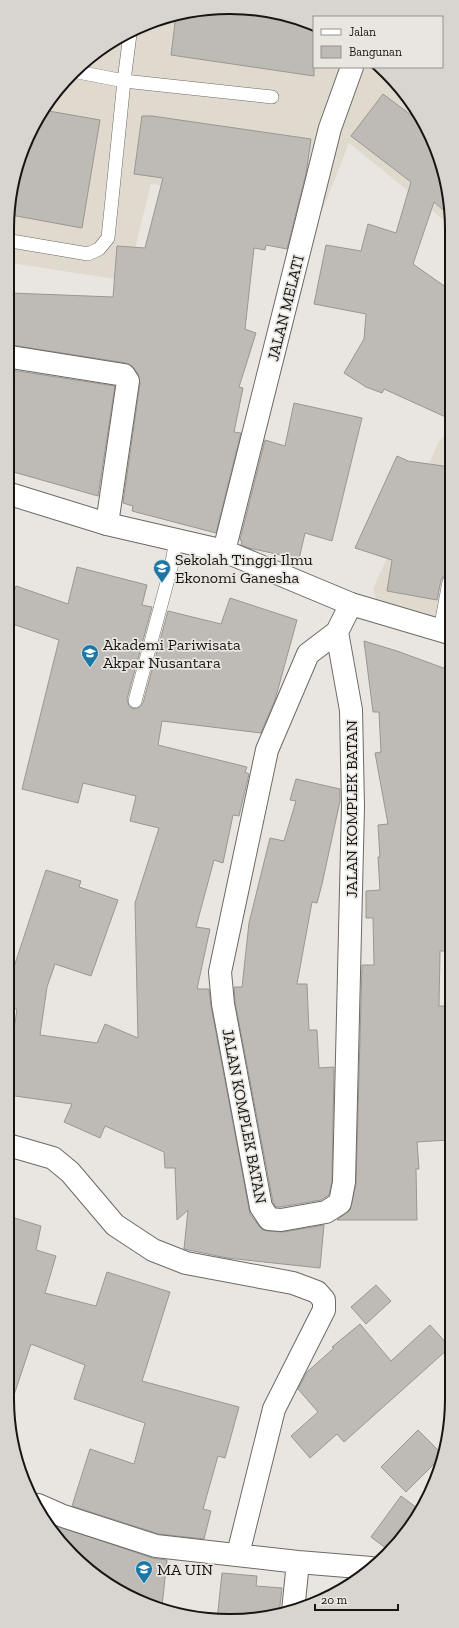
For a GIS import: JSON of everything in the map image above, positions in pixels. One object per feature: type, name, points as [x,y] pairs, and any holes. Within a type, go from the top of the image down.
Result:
[{"type":"street","name":"JALAN MELATI","points":[[224,552],[330,128],[352,68]]},
{"type":"street","points":[[14,357],[124,375],[128,381],[107,524]]},
{"type":"street","points":[[14,495],[107,524],[224,552],[351,604],[444,631]]},
{"type":"street","name":"JALAN KOMPLEK BATAN","points":[[337,632],[351,710],[353,806],[344,1182],[340,1203],[326,1212],[280,1220],[269,1219],[261,1207],[223,1004],[220,972],[267,750],[308,654],[337,632],[351,604]]},
{"type":"street","points":[[14,1147],[53,1158],[70,1172],[115,1224],[153,1250],[186,1263],[293,1283],[317,1292],[324,1300],[324,1310],[274,1409],[238,1554]]},
{"type":"street","points":[[45,1509],[156,1546],[238,1554],[298,1562],[363,1567]]},
{"type":"street","points":[[294,1605],[298,1562]]},
{"type":"lane","points":[[14,242],[88,254],[99,249],[108,238],[129,39]]},
{"type":"lane","points":[[81,73],[124,81],[272,96]]},
{"type":"lane","points":[[135,701],[176,540]]},
{"type":"shaded area","points":[[215,14],[244,14],[272,18],[299,25],[313,30],[313,68],[373,68],[392,87],[409,110],[423,134],[438,174],[445,221],[349,143],[323,209],[151,184],[127,281],[14,263],[14,215],[18,187],[25,160],[36,134],[50,110],[67,87],[87,67],[110,50],[134,36],[174,21]]},
{"type":"shaded area","points":[[445,434],[445,625],[380,610],[373,589],[438,443]]},
{"type":"building","points":[[215,14],[244,14],[272,18],[313,30],[314,76],[171,55],[175,21]]},
{"type":"building","points":[[383,94],[413,116],[423,134],[434,160],[441,187],[444,211],[434,202],[413,264],[445,286],[445,417],[384,389],[382,393],[366,387],[344,373],[364,339],[366,314],[314,304],[326,245],[361,251],[368,224],[396,233],[411,182],[351,136]]},
{"type":"building","points":[[49,111],[100,120],[82,228],[14,216],[18,187],[25,160],[36,134]]},
{"type":"building","points":[[142,116],[152,116],[311,139],[306,174],[287,249],[266,245],[265,250],[254,248],[245,329],[256,333],[239,387],[243,388],[234,432],[241,433],[216,533],[132,511],[133,506],[123,503],[140,383],[138,374],[131,365],[14,345],[14,293],[113,297],[117,246],[145,248],[163,178],[134,174]]},
{"type":"building","points":[[14,370],[115,386],[98,496],[14,472]]},
{"type":"building","points":[[294,403],[362,418],[332,541],[305,533],[299,559],[249,548],[241,545],[242,541],[240,540],[265,440],[285,446]]},
{"type":"building","points":[[397,456],[408,461],[445,466],[445,576],[441,580],[437,600],[387,591],[392,560],[355,548]]},
{"type":"building","points":[[77,567],[147,585],[142,605],[152,607],[127,699],[129,706],[133,709],[140,707],[143,703],[168,611],[221,624],[230,598],[297,620],[275,700],[261,733],[162,721],[158,745],[247,767],[245,772],[249,774],[239,816],[233,815],[223,863],[214,860],[196,927],[210,929],[197,989],[209,989],[250,1214],[263,1230],[268,1231],[283,1232],[324,1225],[320,1268],[227,1258],[184,1249],[188,1210],[177,1220],[175,1168],[165,1168],[164,1152],[105,1126],[100,1138],[64,1122],[72,1104],[14,1096],[14,1030],[17,1009],[14,1009],[14,967],[46,870],[81,881],[79,887],[118,900],[91,976],[55,964],[47,987],[40,1035],[97,1043],[105,1024],[138,1038],[135,903],[159,828],[130,821],[136,796],[83,783],[78,803],[22,789],[59,640],[14,624],[14,591],[16,586],[68,604]]},
{"type":"building","points":[[364,641],[445,669],[445,951],[440,951],[439,1006],[445,1006],[445,1140],[417,1142],[419,1169],[416,1169],[417,1220],[337,1220],[350,1210],[356,1184],[362,965],[374,965],[373,918],[366,918],[366,891],[380,890],[378,825],[388,824],[375,753],[381,752],[379,712],[373,712]]},
{"type":"building","points":[[296,779],[340,789],[340,801],[322,884],[317,903],[312,902],[297,984],[307,984],[309,1030],[317,1030],[319,1068],[334,1067],[332,1181],[329,1195],[321,1200],[276,1207],[273,1202],[235,1002],[234,987],[242,987],[249,923],[270,838],[284,841],[296,801],[290,800]]},
{"type":"building","points":[[14,1218],[41,1226],[36,1250],[56,1256],[45,1293],[96,1306],[107,1272],[170,1292],[142,1381],[239,1407],[225,1458],[218,1456],[203,1509],[211,1511],[204,1539],[159,1534],[72,1506],[90,1449],[134,1464],[145,1423],[74,1399],[85,1365],[31,1344],[14,1395]]},
{"type":"building","points":[[376,1285],[391,1301],[366,1324],[351,1307]]},
{"type":"building","points":[[360,1324],[391,1361],[430,1325],[445,1342],[445,1352],[344,1442],[337,1434],[310,1458],[291,1436],[318,1412],[298,1389],[307,1372],[334,1348],[332,1347]]},
{"type":"building","points":[[418,1430],[439,1451],[436,1462],[406,1492],[381,1467]]},
{"type":"building","points":[[401,1496],[415,1507],[392,1541],[385,1548],[371,1537]]},
{"type":"building","points":[[55,1525],[152,1558],[167,1560],[162,1604],[134,1592],[110,1578],[87,1561],[67,1541]]},
{"type":"building","points":[[222,1573],[257,1576],[256,1586],[282,1588],[280,1608],[244,1614],[218,1614]]},
{"type":"place","name":"Sekolah Tinggi Ilmu Ekonomi Ganesha","points":[[162,583]]},
{"type":"place","name":"Akademi Pariwisata Akpar Nusantara","points":[[90,668]]},
{"type":"place","name":"MA UIN","points":[[144,1584]]}]
